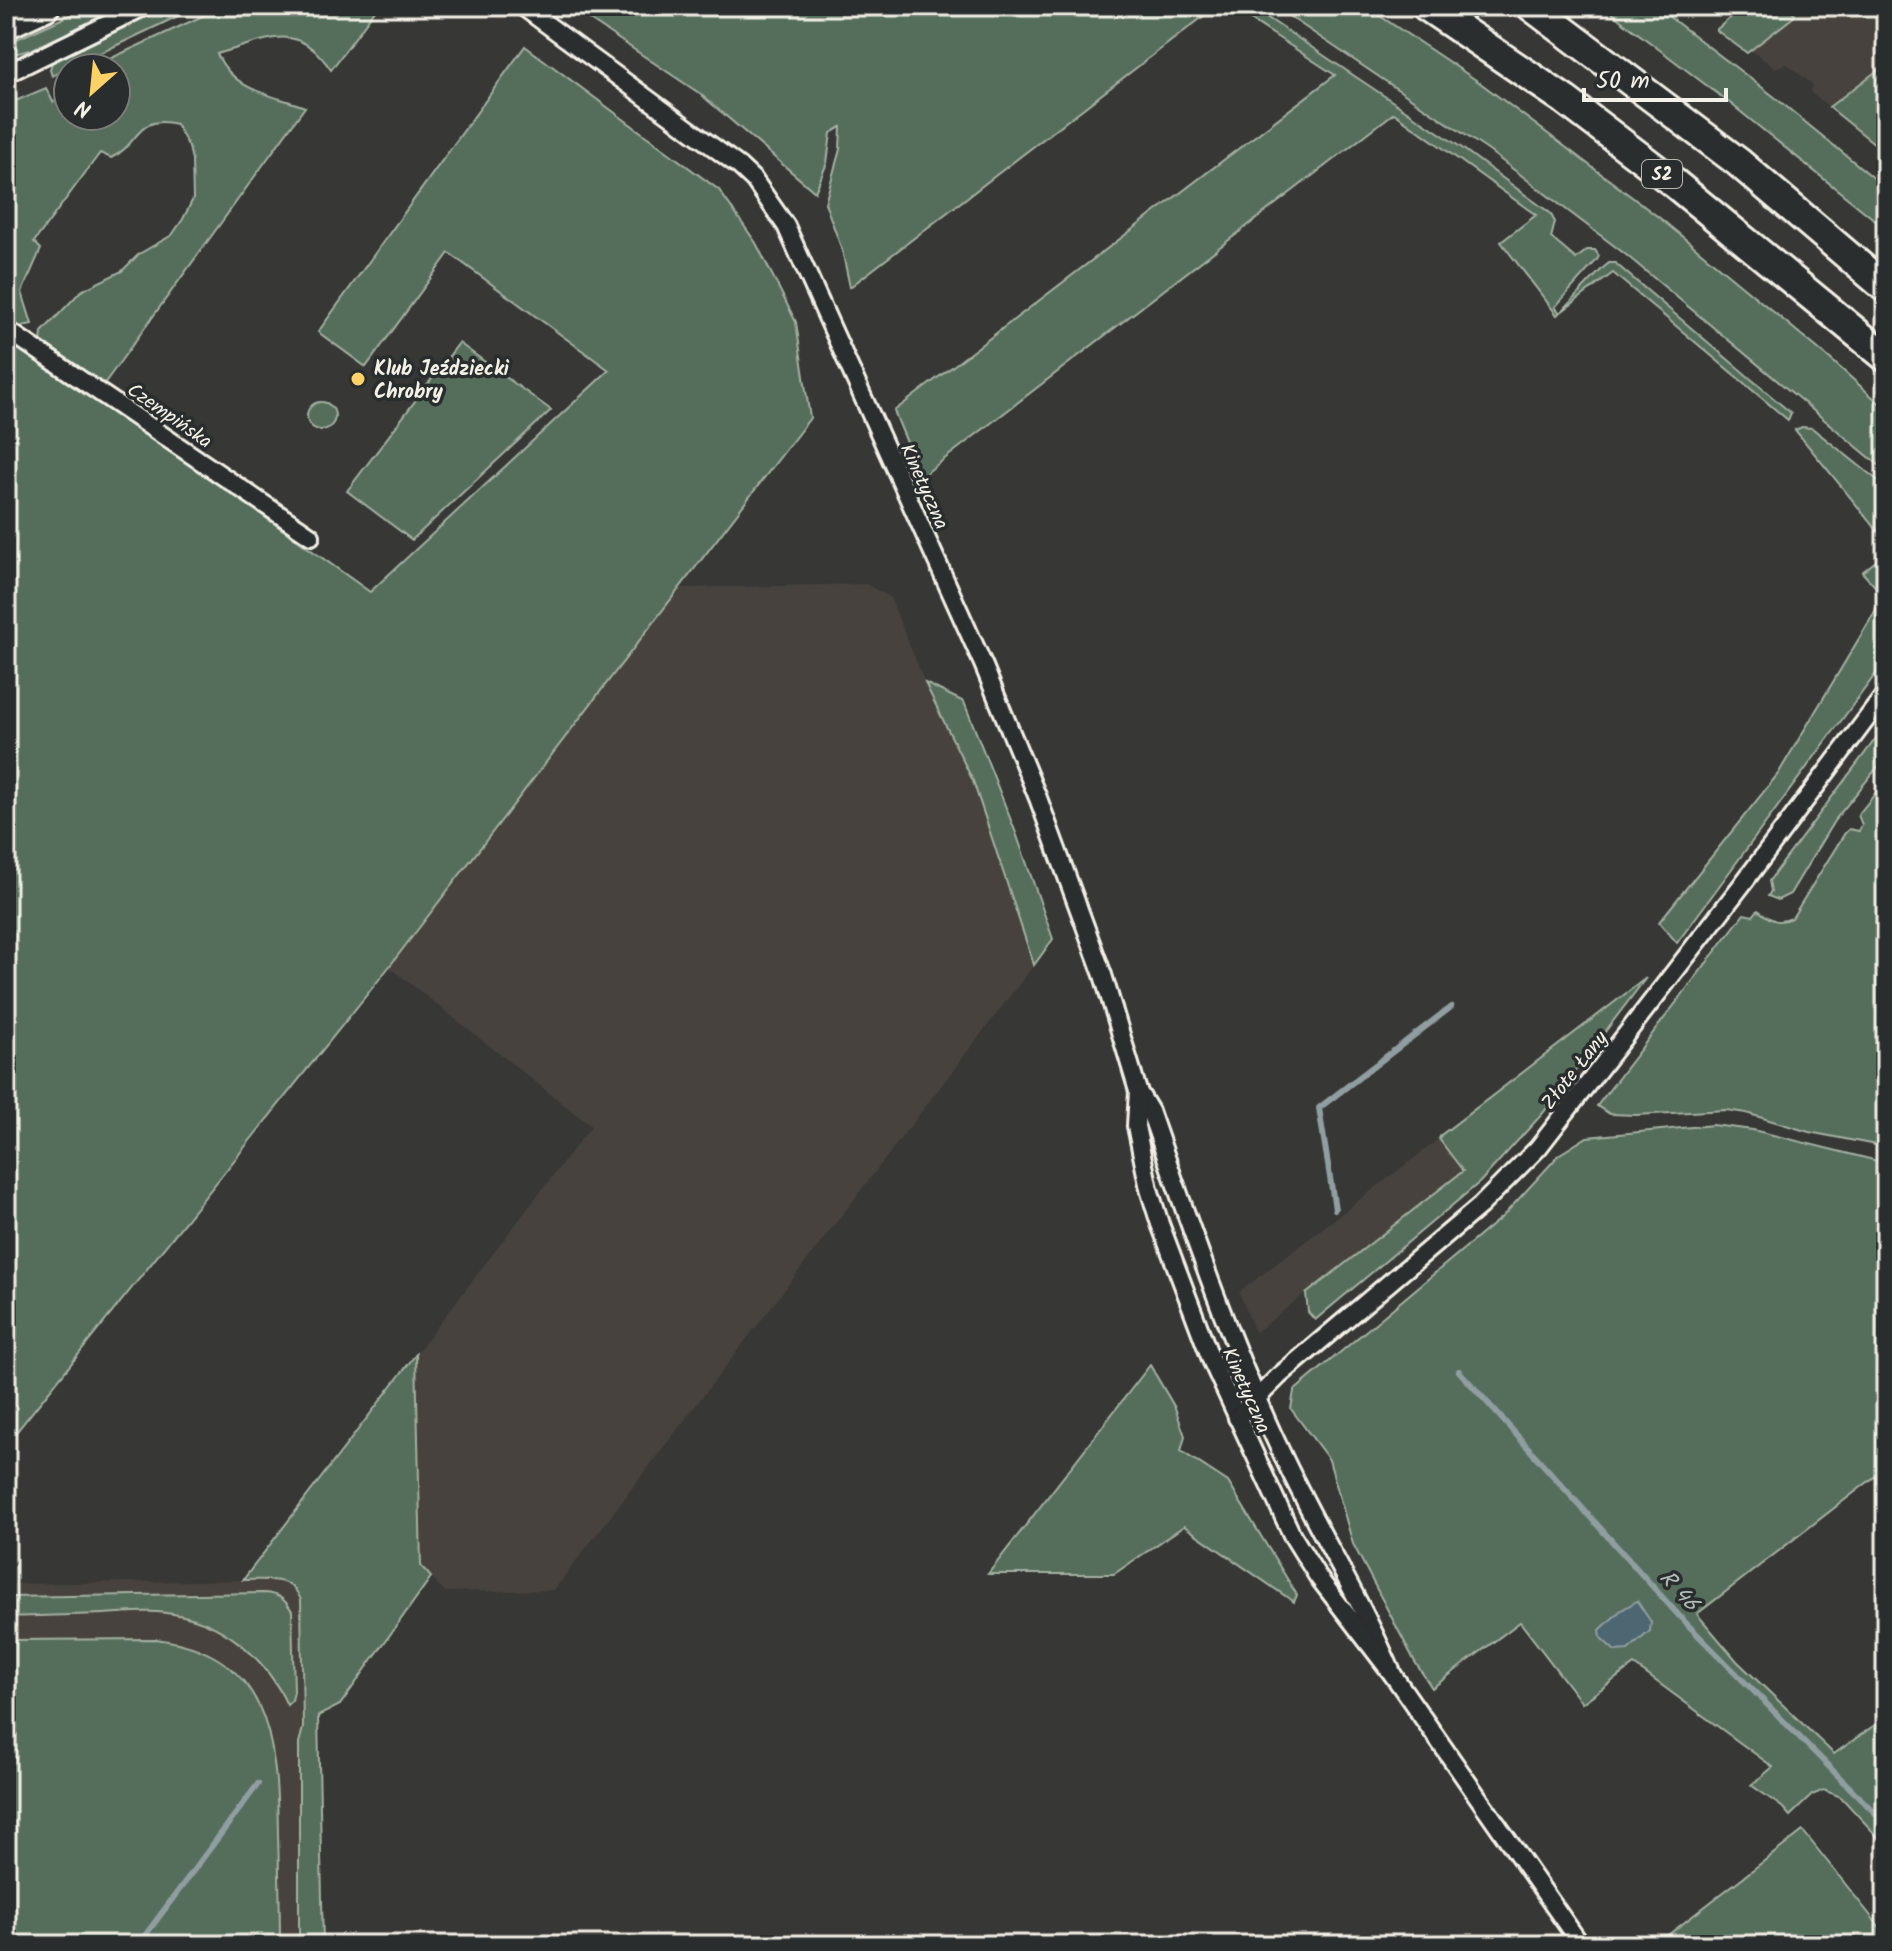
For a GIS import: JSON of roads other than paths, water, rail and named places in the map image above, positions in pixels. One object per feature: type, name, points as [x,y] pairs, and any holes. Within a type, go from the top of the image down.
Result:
[{"type":"highway","points":[[6,24],[45,6]]},
{"type":"highway","name":"S2","points":[[1426,6],[1565,100],[1674,183],[1886,357]]},
{"type":"highway","points":[[1531,6],[1726,153],[1886,288]]},
{"type":"street","points":[[6,74],[145,6]]},
{"type":"street","name":"Kinetyczna","points":[[522,6],[739,166],[754,180],[786,226],[983,664],[1038,798],[1103,975],[1138,1091],[1150,1111],[1205,1271],[1257,1397],[1300,1493],[1374,1629],[1393,1675]]},
{"type":"street","name":"Czempińska","points":[[6,329],[311,536]]},
{"type":"street","name":"Złote Łany","points":[[1237,1418],[1257,1397],[1480,1206],[1538,1148],[1886,693]]},
{"type":"street","name":"Kinetyczna","points":[[1138,1091],[1136,1126],[1149,1189],[1197,1324],[1292,1535],[1318,1577],[1393,1675],[1581,1945]]},
{"type":"water","points":[[1637,1601],[1651,1622],[1650,1631],[1628,1650],[1615,1651],[1601,1638],[1600,1630],[1620,1611]]},
{"type":"waterway","points":[[1335,1209],[1319,1108],[1451,1007]]},
{"type":"waterway","name":"R 46","points":[[1459,1371],[1681,1618],[1886,1824]]},
{"type":"waterway","points":[[138,1945],[258,1784]]},
{"type":"place","name":"Klub Jeździecki Chrobry","points":[[358,379]]}]
